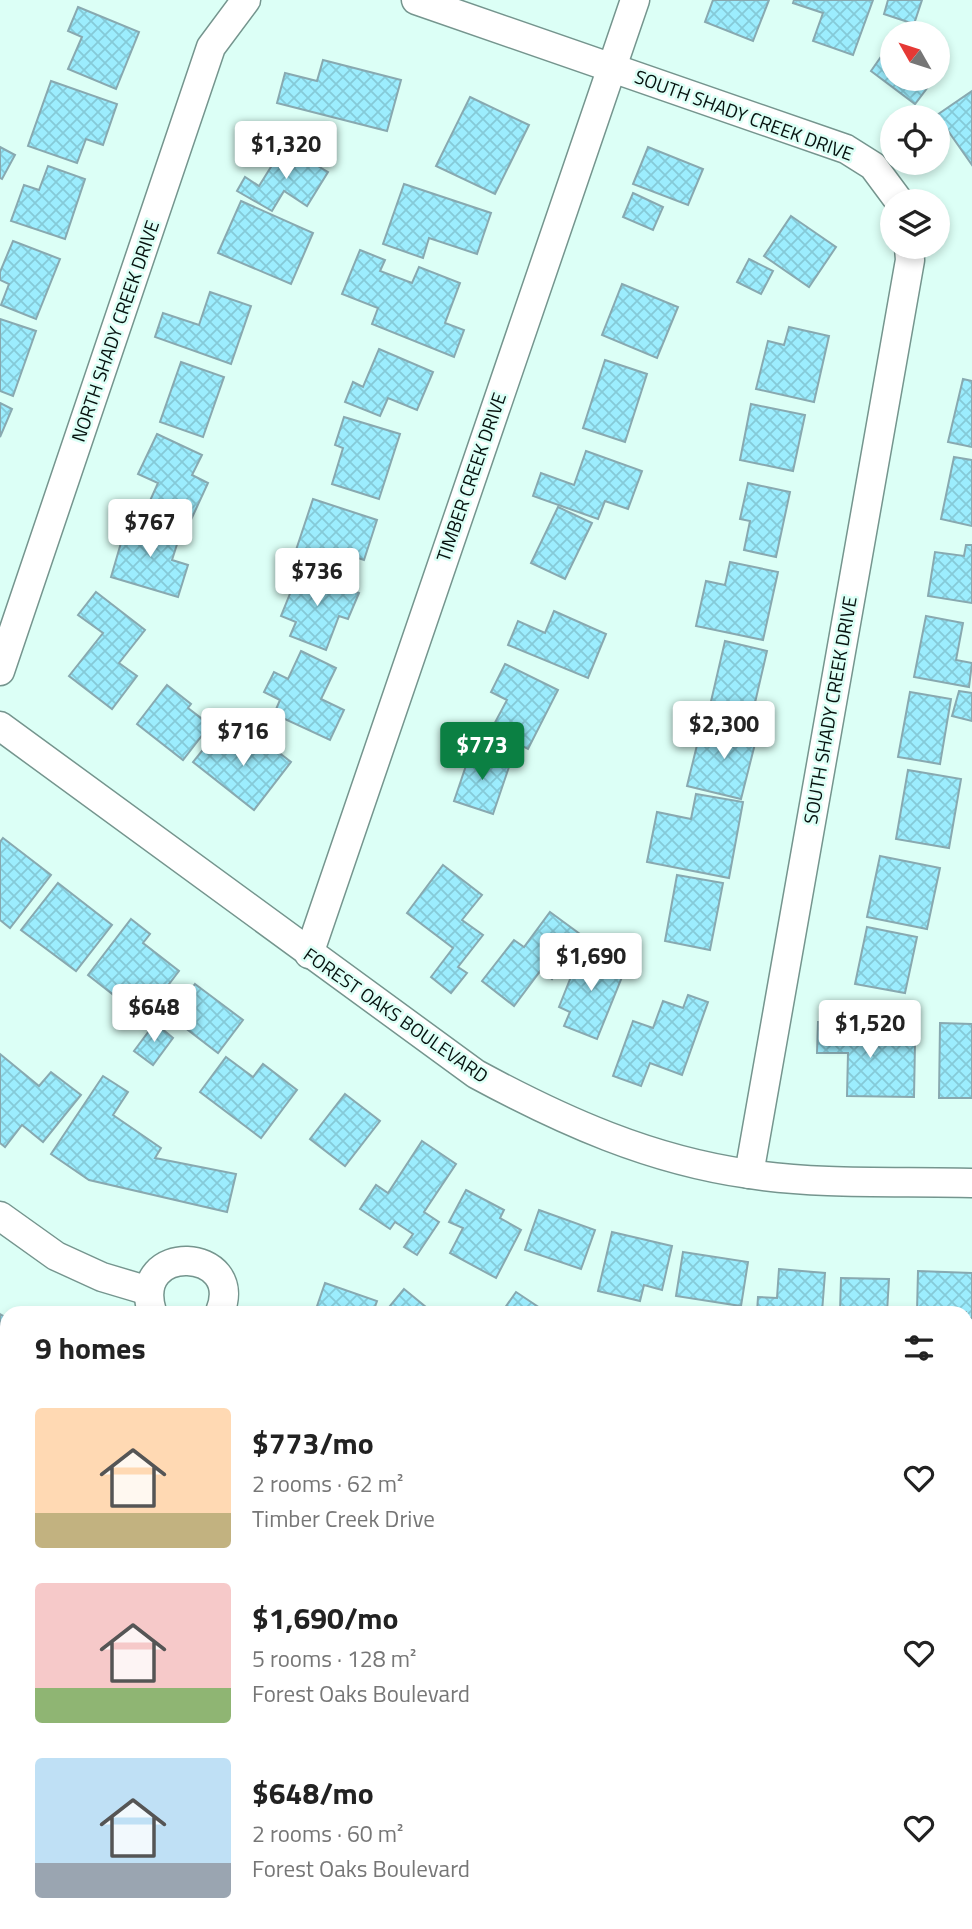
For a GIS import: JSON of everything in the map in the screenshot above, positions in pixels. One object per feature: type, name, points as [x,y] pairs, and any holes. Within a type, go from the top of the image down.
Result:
[{"type":"street","name":"NORTH SHADY CREEK DRIVE","points":[[0,671],[211,47],[246,0]]},
{"type":"street","points":[[416,0],[611,66]]},
{"type":"street","name":"TIMBER CREEK DRIVE","points":[[309,954],[635,0]]},
{"type":"street","name":"SOUTH SHADY CREEK DRIVE","points":[[611,66],[846,149],[873,166],[890,189]]},
{"type":"street","name":"SOUTH SHADY CREEK DRIVE","points":[[749,1174],[910,259]]},
{"type":"street","name":"FOREST OAKS BOULEVARD","points":[[0,726],[476,1074],[549,1113],[615,1141],[749,1174],[972,1182]]},
{"type":"street","points":[[0,1216],[56,1256],[151,1302],[153,1279],[171,1263],[195,1260],[216,1273],[222,1284],[224,1296],[222,1306]]},
{"type":"building","points":[[713,0],[769,0],[753,41],[705,22]]},
{"type":"building","points":[[794,0],[873,0],[853,55],[813,41],[823,13],[793,3]]},
{"type":"building","points":[[888,0],[922,0],[915,21],[905,21],[884,14]]},
{"type":"building","points":[[78,7],[139,32],[116,89],[68,69],[82,37],[68,31]]},
{"type":"building","points":[[880,58],[880,78],[871,71]]},
{"type":"building","points":[[323,60],[401,80],[387,131],[277,103],[285,73],[317,81]]},
{"type":"building","points":[[51,81],[117,104],[103,145],[86,139],[77,163],[28,146]]},
{"type":"building","points":[[898,91],[925,91],[915,104]]},
{"type":"building","points":[[972,91],[972,165],[950,134],[950,106]]},
{"type":"building","points":[[470,97],[529,125],[495,194],[436,166]]},
{"type":"building","points":[[284,146],[328,172],[307,206],[284,191],[272,211],[237,191],[245,177],[259,186]]},
{"type":"building","points":[[0,147],[15,155],[2,179],[0,178]]},
{"type":"building","points":[[648,147],[703,169],[688,205],[633,184]]},
{"type":"building","points":[[48,166],[85,179],[65,239],[11,221],[24,185],[39,190]]},
{"type":"building","points":[[404,184],[491,213],[477,254],[429,238],[423,258],[383,244]]},
{"type":"building","points":[[633,193],[663,207],[653,230],[623,217]]},
{"type":"building","points":[[241,201],[313,233],[291,284],[218,253]]},
{"type":"building","points":[[791,216],[836,247],[809,287],[764,256]]},
{"type":"building","points":[[13,241],[60,259],[36,319],[1,305],[9,284],[0,280],[0,272]]},
{"type":"building","points":[[360,250],[385,260],[380,271],[412,283],[419,267],[460,283],[445,323],[464,330],[454,357],[372,324],[378,308],[342,294]]},
{"type":"building","points":[[749,259],[773,271],[761,294],[737,282]]},
{"type":"building","points":[[622,284],[678,307],[657,358],[602,335]]},
{"type":"building","points":[[210,292],[251,306],[231,364],[155,337],[163,313],[199,325]]},
{"type":"building","points":[[0,319],[36,331],[13,396],[0,391]]},
{"type":"building","points":[[789,327],[829,336],[814,402],[756,389],[768,341],[784,345]]},
{"type":"building","points":[[379,349],[433,372],[417,410],[388,398],[380,416],[345,402],[353,382],[363,387]]},
{"type":"building","points":[[605,360],[647,374],[625,442],[583,428]]},
{"type":"building","points":[[181,362],[224,377],[203,437],[160,422]]},
{"type":"building","points":[[963,379],[972,381],[972,447],[948,442]]},
{"type":"building","points":[[0,403],[12,409],[0,437]]},
{"type":"building","points":[[751,404],[805,415],[793,471],[740,460]]},
{"type":"building","points":[[344,417],[400,434],[379,499],[332,484],[343,448],[335,445]]},
{"type":"building","points":[[157,434],[202,455],[192,475],[208,483],[190,522],[149,503],[158,483],[138,474]]},
{"type":"building","points":[[586,451],[642,471],[628,509],[605,501],[598,519],[533,496],[541,473],[574,485]]},
{"type":"building","points":[[954,457],[972,460],[972,526],[941,519]]},
{"type":"building","points":[[748,483],[790,492],[776,557],[744,550],[750,521],[740,519]]},
{"type":"building","points":[[313,499],[377,520],[364,560],[334,550],[328,567],[294,556]]},
{"type":"building","points":[[558,507],[592,523],[565,579],[531,563]]},
{"type":"building","points":[[128,519],[180,535],[172,560],[188,565],[178,597],[111,577]]},
{"type":"building","points":[[966,545],[972,545],[972,603],[928,596],[935,552],[964,556]]},
{"type":"building","points":[[730,562],[778,572],[763,640],[696,626],[706,581],[725,585]]},
{"type":"building","points":[[300,569],[359,593],[348,619],[339,616],[326,650],[290,636],[296,622],[281,616]]},
{"type":"building","points":[[96,592],[145,630],[119,663],[137,676],[112,709],[69,676],[103,633],[78,615]]},
{"type":"building","points":[[554,611],[606,634],[588,678],[508,645],[518,621],[545,633]]},
{"type":"building","points":[[926,616],[963,623],[956,660],[972,663],[969,687],[914,677]]},
{"type":"building","points":[[725,641],[767,651],[751,720],[709,710]]},
{"type":"building","points":[[301,651],[336,668],[321,699],[344,710],[330,740],[274,714],[280,700],[264,692],[274,672],[288,679]]},
{"type":"building","points":[[505,664],[558,690],[528,749],[491,730],[507,700],[491,692]]},
{"type":"building","points":[[167,685],[191,704],[188,708],[210,725],[183,760],[137,724]]},
{"type":"building","points":[[959,691],[972,693],[972,721],[952,716]]},
{"type":"building","points":[[910,692],[951,699],[940,764],[898,757]]},
{"type":"building","points":[[718,722],[758,732],[741,799],[687,786],[698,741],[712,745]]},
{"type":"building","points":[[218,731],[248,754],[260,738],[291,762],[254,810],[193,762]]},
{"type":"building","points":[[471,751],[510,764],[493,814],[454,801]]},
{"type":"building","points":[[908,770],[961,779],[949,848],[896,839]]},
{"type":"building","points":[[696,794],[743,802],[729,878],[647,862],[657,812],[691,819]]},
{"type":"building","points":[[3,838],[51,875],[10,928],[0,920],[0,842]]},
{"type":"building","points":[[880,856],[940,868],[927,929],[867,917]]},
{"type":"building","points":[[443,865],[482,895],[462,920],[483,935],[458,967],[467,973],[451,993],[431,977],[453,948],[407,913]]},
{"type":"building","points":[[677,875],[723,883],[710,950],[665,941]]},
{"type":"building","points":[[58,883],[112,925],[76,971],[21,930]]},
{"type":"building","points":[[550,912],[584,937],[552,979],[541,970],[514,1006],[482,981],[514,940],[524,947]]},
{"type":"building","points":[[131,919],[150,934],[143,943],[179,971],[143,1018],[88,975]]},
{"type":"building","points":[[867,927],[917,937],[905,993],[855,984]]},
{"type":"building","points":[[582,949],[626,967],[597,1039],[564,1026],[570,1012],[559,1007]]},
{"type":"building","points":[[195,984],[243,1020],[218,1053],[171,1017]]},
{"type":"building","points":[[688,995],[708,1002],[682,1075],[650,1063],[641,1086],[613,1076],[633,1021],[653,1028],[663,1001],[683,1008]]},
{"type":"building","points":[[818,1022],[873,1023],[872,1042],[915,1043],[914,1097],[847,1096],[848,1053],[817,1053]]},
{"type":"building","points":[[155,1023],[173,1038],[153,1065],[134,1051]]},
{"type":"building","points":[[940,1023],[972,1024],[972,1098],[939,1098]]},
{"type":"building","points":[[0,1054],[39,1086],[51,1072],[81,1095],[43,1142],[22,1125],[5,1147],[0,1143]]},
{"type":"building","points":[[226,1057],[253,1077],[263,1064],[297,1090],[261,1138],[200,1092]]},
{"type":"building","points":[[103,1076],[128,1092],[113,1115],[161,1148],[155,1158],[236,1174],[227,1212],[89,1180],[51,1154]]},
{"type":"building","points":[[345,1094],[380,1121],[345,1166],[310,1139]]},
{"type":"building","points":[[422,1141],[456,1164],[424,1212],[439,1222],[417,1255],[404,1247],[413,1234],[395,1222],[390,1229],[360,1209],[376,1185],[388,1193]]},
{"type":"building","points":[[466,1190],[504,1210],[500,1218],[521,1230],[496,1278],[450,1253],[463,1228],[449,1222]]},
{"type":"building","points":[[539,1210],[595,1230],[581,1269],[525,1250]]},
{"type":"building","points":[[612,1232],[672,1246],[662,1290],[644,1285],[640,1301],[598,1291]]},
{"type":"building","points":[[683,1252],[748,1262],[741,1306],[676,1296]]},
{"type":"building","points":[[779,1269],[825,1273],[822,1306],[757,1306],[758,1297],[777,1298]]},
{"type":"building","points":[[918,1271],[972,1273],[972,1306],[917,1306]]},
{"type":"building","points":[[841,1278],[889,1279],[887,1306],[840,1306]]},
{"type":"building","points":[[325,1283],[377,1301],[375,1306],[317,1306]]},
{"type":"building","points":[[404,1289],[425,1306],[390,1306]]},
{"type":"building","points":[[516,1292],[537,1306],[506,1306]]}]
